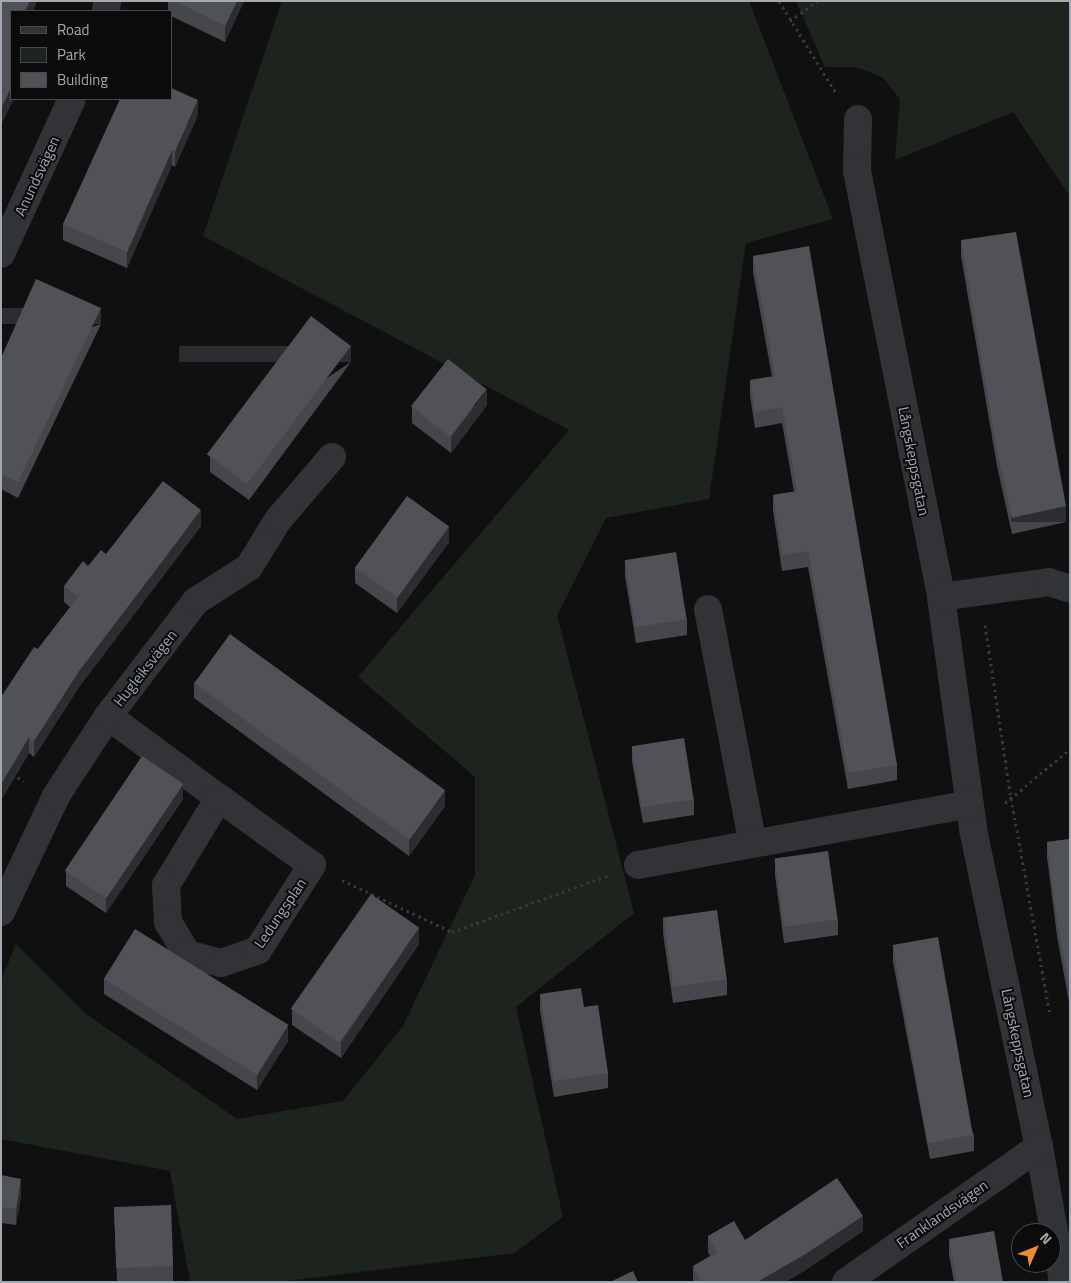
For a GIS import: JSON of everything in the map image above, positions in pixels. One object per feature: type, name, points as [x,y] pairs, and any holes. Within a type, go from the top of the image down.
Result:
[{"type":"street","name":"Anundsvägen","points":[[1,254],[72,100]]},
{"type":"street","name":"Långskeppsgatan","points":[[858,118],[857,171],[941,597],[971,817],[1039,1147],[1064,1282]]},
{"type":"street","name":"Hugleiksvägen","points":[[1,912],[56,796],[108,716],[196,601],[249,567],[278,520],[332,457]]},
{"type":"street","points":[[941,597],[1049,582],[1070,589]]},
{"type":"street","points":[[708,609],[753,844]]},
{"type":"street","name":"Ledungsplan","points":[[108,716],[312,865],[258,950],[221,963],[187,954],[168,922],[166,886],[219,798]]},
{"type":"street","points":[[638,864],[753,844],[971,817]]},
{"type":"street","name":"Franklandsvägen","points":[[846,1282],[1039,1147]]},
{"type":"path","points":[[779,1],[828,83],[858,118]]},
{"type":"path","points":[[790,21],[818,1]]},
{"type":"path","points":[[980,592],[1011,798],[1051,1019]]},
{"type":"path","points":[[971,817],[1011,798],[1070,749]]},
{"type":"path","points":[[312,865],[452,932],[638,864]]},
{"type":"green space","points":[[282,1],[749,1],[833,219],[746,243],[709,499],[606,518],[557,615],[634,913],[516,1007],[563,1217],[514,1253],[279,1282],[190,1282],[170,1171],[1,1139],[1,980],[16,944],[85,1013],[237,1119],[343,1101],[403,1026],[475,875],[475,777],[358,677],[569,430],[203,236]]},
{"type":"green space","points":[[796,1],[1070,1],[1070,196],[1013,112],[895,160],[900,99],[882,77],[856,67],[825,67]]},
{"type":"building","points":[[1,1],[30,1],[26,10],[10,10],[10,90],[1,109]]},
{"type":"building","points":[[174,1],[237,1],[225,26]]},
{"type":"building","points":[[172,88],[198,100],[175,151],[172,150],[127,252],[63,224],[120,100],[172,100]]},
{"type":"building","points":[[1016,232],[1066,506],[1012,518],[997,450],[961,240]]},
{"type":"building","points":[[809,246],[897,765],[848,773],[808,551],[782,555],[773,495],[797,491],[782,407],[755,412],[750,380],[775,376],[753,256]]},
{"type":"building","points":[[36,279],[101,308],[18,482],[1,474],[1,358]]},
{"type":"building","points":[[311,316],[351,346],[247,484],[207,454]]},
{"type":"building","points":[[448,359],[487,389],[450,436],[411,406]]},
{"type":"building","points":[[163,481],[201,510],[79,671],[34,741],[29,737],[1,784],[1,697],[34,647],[38,649],[78,597],[64,586],[83,561],[88,566],[101,550],[106,554]]},
{"type":"building","points":[[407,496],[449,527],[397,598],[355,567]]},
{"type":"building","points":[[676,552],[687,619],[635,627],[625,560]]},
{"type":"building","points":[[230,634],[445,790],[409,840],[194,683]]},
{"type":"building","points":[[684,738],[694,799],[641,808],[632,746]]},
{"type":"building","points":[[142,756],[183,784],[106,898],[65,870]]},
{"type":"building","points":[[1070,839],[1070,992],[1057,921],[1047,842]]},
{"type":"building","points":[[828,851],[838,919],[784,927],[775,859]]},
{"type":"building","points":[[371,894],[419,928],[339,1043],[291,1009]]},
{"type":"building","points":[[717,910],[727,979],[673,987],[664,918]]},
{"type":"building","points":[[135,929],[288,1025],[257,1075],[104,979]]},
{"type":"building","points":[[938,937],[973,1135],[928,1143],[893,945]]},
{"type":"building","points":[[581,988],[584,1007],[598,1005],[608,1073],[554,1081],[540,994]]},
{"type":"building","points":[[1,1175],[21,1179],[16,1209],[1,1207]]},
{"type":"building","points":[[837,1178],[863,1216],[804,1255],[757,1282],[701,1282],[693,1266],[717,1253],[708,1236],[734,1221],[745,1240]]},
{"type":"building","points":[[171,1205],[173,1266],[116,1268],[114,1207]]},
{"type":"building","points":[[994,1231],[1003,1282],[957,1282],[949,1239]]},
{"type":"building","points":[[633,1271],[638,1282],[610,1282]]}]
